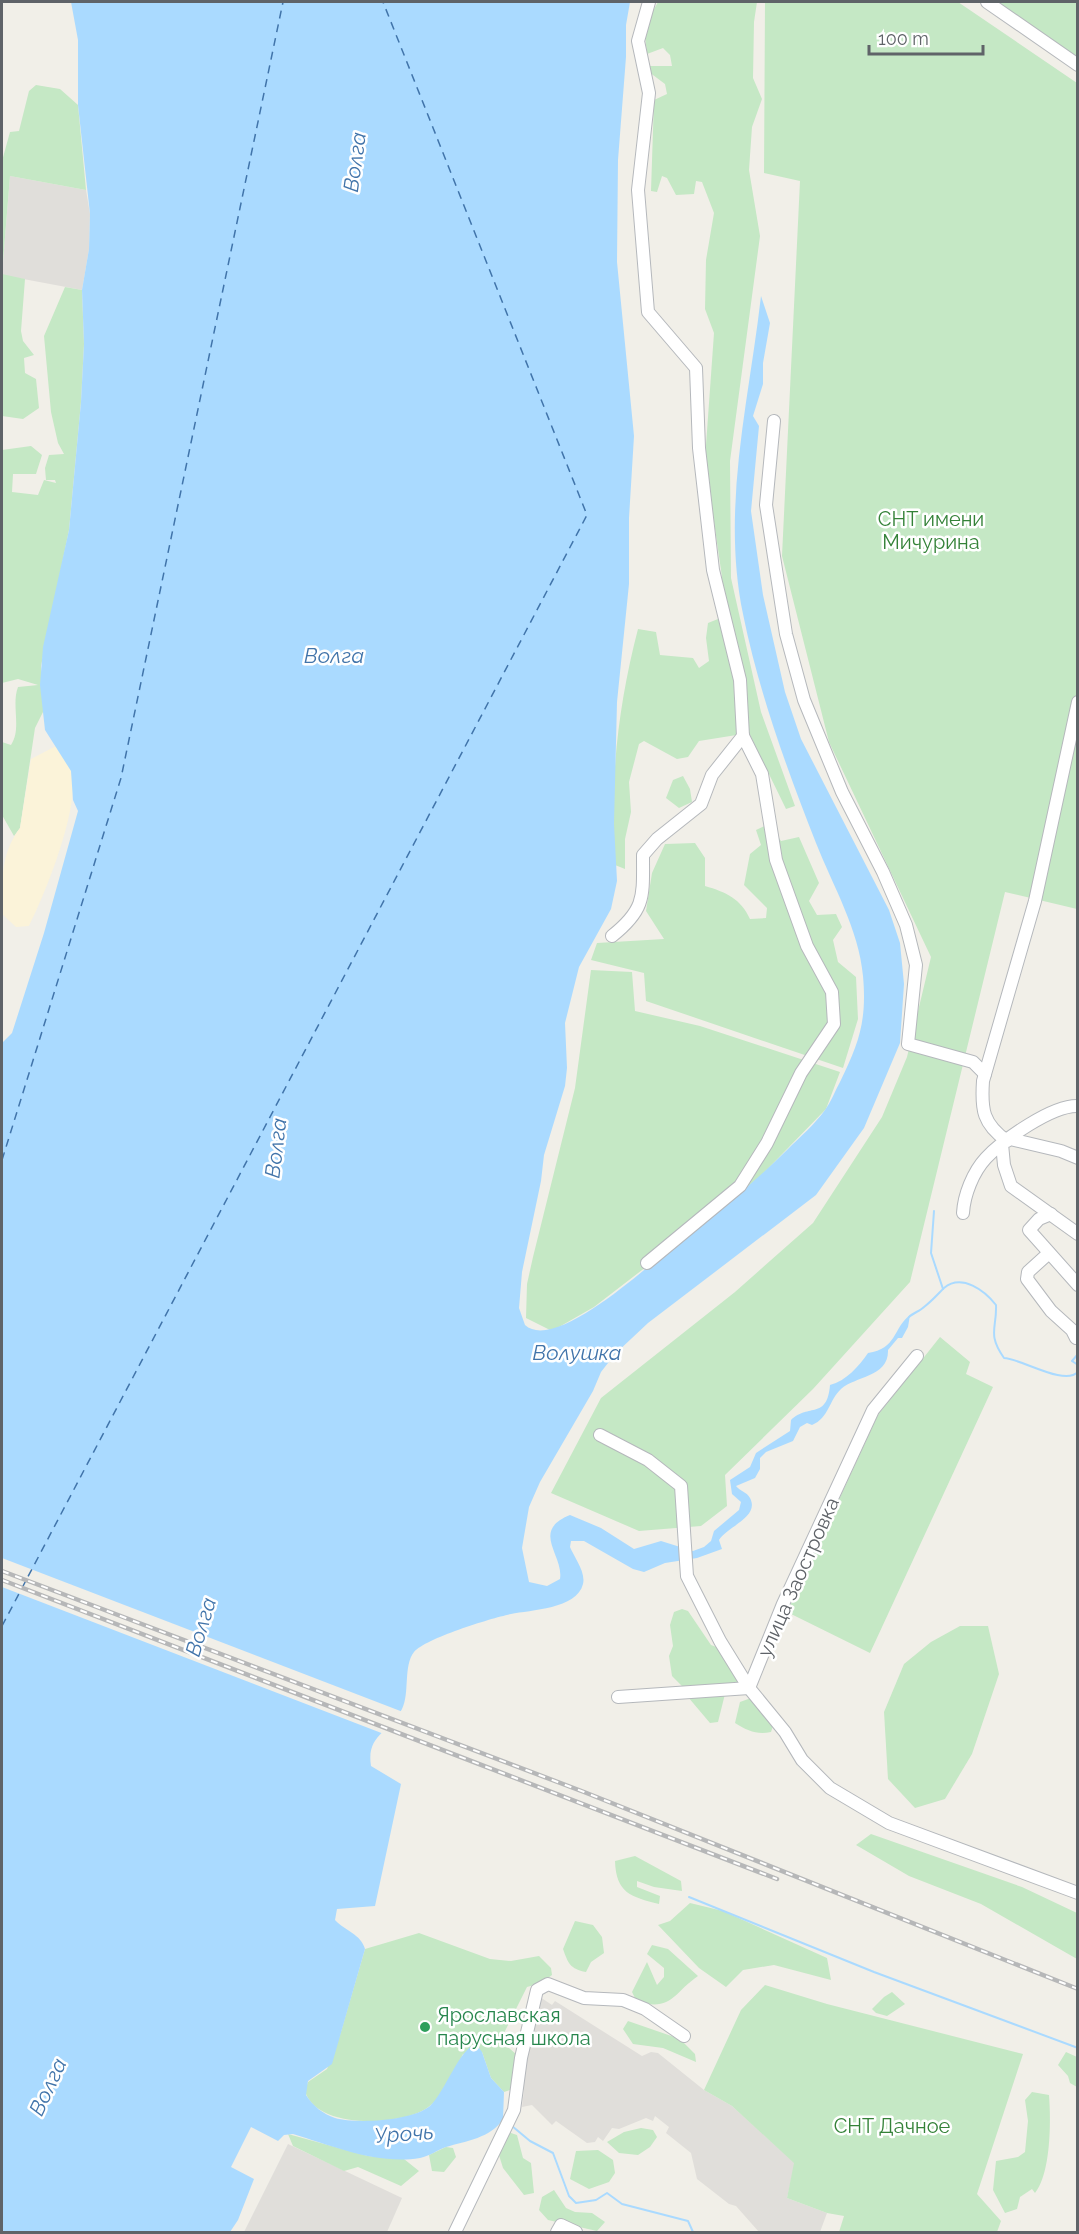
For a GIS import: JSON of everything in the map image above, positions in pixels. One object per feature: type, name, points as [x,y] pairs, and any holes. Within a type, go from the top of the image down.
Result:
[{"type":"street","points":[[647,1263],[740,1186],[767,1143],[801,1073],[834,1024],[832,992],[807,946],[776,860],[762,774],[743,736],[740,680],[713,570],[699,448],[696,368],[648,312],[638,190],[649,93],[638,41],[649,2]]},
{"type":"street","points":[[987,2],[1077,65]]},
{"type":"street","points":[[774,421],[766,505],[786,634],[804,700],[842,792],[884,872],[906,925],[916,965],[908,1044],[973,1062],[985,1074]]},
{"type":"street","points":[[1077,702],[1035,901],[985,1074],[982,1096],[988,1126],[1006,1142],[1061,1151],[1077,1158]]},
{"type":"street","points":[[612,936],[632,920],[643,894],[643,855],[657,839],[701,804],[712,775],[743,736]]},
{"type":"street","points":[[963,1213],[968,1189],[985,1159],[1006,1142],[1062,1107],[1077,1106]]},
{"type":"street","points":[[1006,1142],[1004,1165],[1011,1186],[1077,1234]]},
{"type":"street","points":[[1051,1214],[1040,1219],[1029,1230],[1077,1285]]},
{"type":"street","points":[[1049,1253],[1025,1275],[1051,1311],[1072,1330],[1076,1338]]},
{"type":"street","name":"улица Заостровка","points":[[749,1688],[783,1604],[873,1410],[917,1356]]},
{"type":"street","points":[[600,1435],[648,1460],[681,1486],[686,1571],[720,1641],[749,1688],[785,1732],[802,1760],[830,1788],[889,1823],[1077,1893]]},
{"type":"street","points":[[618,1697],[749,1688]]},
{"type":"street","points":[[455,2232],[514,2110],[521,2058],[537,1990],[548,1984],[584,1998],[623,2000],[645,2010],[684,2036]]},
{"type":"street","points":[[559,2229],[576,2232]]},
{"type":"shaded area","points":[[10,176],[86,190],[90,214],[89,249],[82,290],[2,275]]},
{"type":"shaded area","points":[[540,1997],[552,2005],[555,2001],[642,2056],[651,2052],[658,2053],[704,2090],[732,2106],[795,2163],[787,2198],[827,2213],[820,2232],[759,2232],[736,2206],[729,2204],[697,2179],[691,2153],[666,2133],[669,2127],[655,2116],[653,2121],[646,2118],[619,2129],[612,2128],[603,2141],[598,2137],[595,2142],[587,2143],[556,2121],[552,2125],[532,2105],[522,2107],[524,2090],[520,2089]]},
{"type":"shaded area","points":[[288,2144],[402,2198],[387,2232],[244,2232]]},
{"type":"green space","points":[[658,2],[757,2],[754,22],[753,78],[762,99],[752,127],[749,170],[760,236],[730,461],[731,578],[761,712],[795,806],[786,809],[749,733],[699,741],[688,757],[677,759],[644,741],[639,744],[629,782],[631,812],[625,839],[625,869],[615,865],[614,776],[620,716],[638,629],[656,632],[660,655],[693,658],[699,668],[709,661],[706,638],[708,623],[718,619],[723,634],[720,604],[722,577],[705,459],[714,333],[705,309],[706,260],[714,213],[702,182],[696,181],[694,194],[676,195],[667,178],[662,176],[657,192],[651,191],[654,100],[667,94],[665,84],[649,72],[650,66],[672,66],[670,55],[663,48],[647,54],[644,27]]},
{"type":"green space","name":"СНТ имени Мичурина","points":[[765,2],[958,2],[1077,83],[1077,909],[1005,892],[910,1282],[813,1389],[725,1475],[727,1506],[701,1526],[639,1531],[551,1493],[601,1398],[735,1292],[813,1223],[882,1117],[907,1057],[931,957],[829,742],[782,556],[800,181],[764,173]]},
{"type":"green space","points":[[993,2],[1077,2],[1077,59]]},
{"type":"green space","points":[[36,85],[60,89],[78,105],[86,190],[10,176],[2,274],[2,161],[10,132],[19,131],[29,91]]},
{"type":"green space","points":[[2,274],[25,279],[21,331],[23,341],[34,355],[24,358],[25,373],[36,379],[39,408],[23,419],[2,416]]},
{"type":"green space","points":[[65,287],[82,290],[84,344],[81,402],[69,530],[41,666],[44,710],[35,728],[20,828],[14,836],[2,815],[2,742],[11,745],[14,739],[18,687],[38,685],[18,679],[2,683],[2,450],[31,446],[42,455],[36,474],[13,474],[12,492],[38,495],[44,480],[56,483],[55,480],[46,480],[45,468],[49,455],[64,454],[58,443],[51,412],[44,336]]},
{"type":"green space","points":[[683,776],[690,789],[692,802],[679,808],[666,798],[673,780]]},
{"type":"green space","points":[[769,824],[781,841],[799,837],[819,883],[809,901],[817,915],[836,914],[842,927],[833,940],[838,962],[856,977],[858,1019],[843,1068],[646,1001],[644,973],[591,960],[597,943],[664,939],[646,911],[652,873],[665,844],[695,843],[705,858],[705,886],[732,897],[742,906],[750,919],[766,918],[767,908],[744,885],[750,854],[761,845],[756,830]]},
{"type":"green space","points":[[591,970],[632,972],[635,1011],[700,1026],[840,1072],[826,1109],[751,1186],[594,1307],[552,1331],[526,1318],[527,1284],[575,1088]]},
{"type":"green space","points":[[940,1337],[970,1362],[966,1374],[993,1387],[870,1653],[787,1612],[878,1415]]},
{"type":"green space","points":[[682,1609],[688,1611],[711,1645],[719,1648],[739,1679],[740,1685],[682,1686],[672,1676],[669,1656],[673,1646],[670,1625],[674,1612]]},
{"type":"green space","points":[[960,1626],[988,1626],[999,1674],[972,1754],[945,1799],[915,1808],[888,1779],[884,1712],[904,1664],[931,1642]]},
{"type":"green space","points":[[725,1694],[718,1722],[710,1723],[688,1697]]},
{"type":"green space","points":[[751,1698],[774,1723],[771,1732],[753,1732],[735,1723],[740,1702]]},
{"type":"green space","points":[[871,1834],[1022,1887],[1077,1913],[1077,1959],[981,1904],[909,1876],[856,1845]]},
{"type":"green space","points":[[635,1856],[681,1881],[682,1891],[654,1887],[637,1881],[637,1887],[660,1896],[659,1904],[640,1899],[627,1892],[618,1880],[615,1861]]},
{"type":"green space","points":[[690,1903],[723,1911],[827,1958],[831,1980],[774,1965],[743,1970],[726,1987],[699,1968],[658,1925],[670,1921]]},
{"type":"green space","points":[[575,1921],[593,1925],[602,1937],[604,1953],[591,1962],[586,1972],[570,1965],[563,1949]]},
{"type":"green space","name":"Ярославская парусная школа","points":[[419,1933],[490,1959],[511,1961],[539,1956],[551,1968],[552,1975],[541,1983],[527,1987],[500,2041],[500,2046],[509,2048],[517,2055],[510,2090],[504,2092],[491,2078],[482,2052],[463,2054],[439,2097],[427,2108],[415,2114],[380,2121],[360,2121],[325,2113],[312,2104],[305,2091],[308,2082],[327,2069],[340,2035],[365,1949]]},
{"type":"green space","points":[[652,1945],[668,1949],[698,1976],[671,1999],[658,2004],[637,2002],[632,1992],[647,1962],[657,1985],[664,1977],[664,1968],[647,1954]]},
{"type":"green space","name":"СНТ Дачное","points":[[765,1985],[827,2004],[1023,2054],[977,2194],[1001,2221],[997,2232],[839,2232],[844,2216],[827,2213],[787,2198],[794,2163],[732,2106],[704,2090],[741,2010]]},
{"type":"green space","points":[[892,1992],[905,2004],[887,2016],[876,2013],[872,2009]]},
{"type":"green space","points":[[628,2021],[680,2039],[695,2054],[696,2062],[663,2048],[633,2044],[623,2029]]},
{"type":"green space","points":[[1066,2052],[1077,2057],[1077,2087],[1070,2083],[1068,2076],[1058,2065]]},
{"type":"green space","points":[[1032,2092],[1049,2095],[1050,2132],[1047,2160],[1035,2193],[1032,2189],[1020,2197],[1017,2209],[1005,2213],[993,2190],[996,2161],[1018,2157],[1025,2152],[1028,2121],[1025,2100]]},
{"type":"green space","points":[[641,2128],[653,2130],[657,2137],[650,2147],[638,2155],[619,2153],[607,2142],[624,2132]]},
{"type":"green space","points":[[508,2132],[517,2135],[523,2158],[531,2163],[534,2193],[524,2195],[503,2168],[498,2152]]},
{"type":"green space","points":[[288,2134],[368,2156],[404,2159],[419,2171],[401,2186],[358,2167],[344,2171],[293,2146]]},
{"type":"green space","points":[[446,2147],[453,2148],[456,2157],[444,2172],[432,2171],[429,2155]]},
{"type":"green space","points":[[598,2150],[613,2160],[615,2173],[609,2182],[589,2189],[570,2179],[576,2151]]},
{"type":"green space","points":[[554,2190],[566,2208],[575,2212],[592,2213],[605,2222],[597,2231],[548,2220],[539,2210],[542,2197]]},
{"type":"sand","points":[[56,746],[71,770],[73,785],[67,826],[52,872],[29,926],[16,927],[2,914],[2,880],[6,858],[13,838],[20,828],[31,759]]},
{"type":"water","name":"Волга","points":[[71,2],[630,2],[626,25],[626,57],[618,160],[617,262],[634,436],[629,518],[629,584],[617,702],[614,824],[617,881],[611,909],[579,967],[565,1023],[567,1068],[565,1086],[544,1155],[541,1181],[522,1272],[519,1308],[525,1325],[538,1330],[555,1328],[594,1308],[741,1192],[802,1135],[825,1110],[847,1068],[860,1031],[864,1006],[861,959],[851,925],[784,759],[757,673],[743,614],[737,574],[735,534],[739,455],[761,296],[770,323],[763,363],[763,384],[753,416],[759,426],[751,511],[763,595],[785,692],[801,739],[889,910],[900,943],[904,984],[900,1043],[864,1128],[816,1195],[648,1323],[615,1354],[601,1372],[593,1391],[540,1482],[529,1507],[522,1548],[529,1582],[547,1586],[560,1579],[558,1561],[550,1536],[552,1528],[558,1521],[570,1515],[601,1528],[634,1549],[661,1541],[693,1551],[704,1547],[711,1541],[714,1531],[739,1510],[741,1502],[732,1494],[730,1480],[750,1467],[756,1453],[790,1431],[791,1420],[804,1412],[821,1407],[828,1396],[830,1385],[847,1377],[868,1353],[877,1351],[890,1343],[910,1315],[908,1327],[902,1338],[898,1338],[888,1350],[883,1366],[841,1389],[818,1422],[812,1425],[807,1423],[800,1427],[793,1441],[766,1452],[760,1458],[760,1469],[755,1478],[736,1486],[750,1498],[751,1511],[719,1540],[722,1549],[697,1558],[665,1563],[644,1572],[633,1569],[584,1541],[571,1541],[570,1547],[583,1579],[579,1592],[572,1599],[552,1607],[511,1614],[475,1624],[445,1635],[414,1652],[407,1672],[406,1696],[402,1709],[375,1740],[372,1747],[371,1766],[401,1784],[375,1906],[337,1909],[335,1920],[356,1936],[365,1949],[332,2064],[308,2081],[306,2095],[322,2112],[344,2120],[384,2120],[411,2115],[422,2111],[436,2100],[458,2062],[476,2044],[482,2052],[491,2078],[504,2092],[503,2119],[492,2131],[478,2138],[446,2147],[424,2157],[404,2159],[371,2157],[293,2134],[284,2135],[278,2141],[251,2127],[231,2167],[254,2179],[238,2220],[230,2232],[2,2232],[2,1043],[12,1033],[44,933],[78,811],[73,800],[71,771],[45,730],[40,685],[43,647],[69,530],[81,402],[84,344],[82,290],[89,249],[90,214],[78,105],[78,40]]},
{"type":"pier","points":[[2,1558],[403,1712],[384,1734],[2,1587]]},
{"type":"waterway","points":[[934,1211],[931,1253],[943,1289]]},
{"type":"waterway","points":[[909,1317],[921,1310],[944,1288],[958,1282],[965,1283],[986,1294],[996,1305],[994,1337],[1004,1358],[1063,1376],[1078,1372]]},
{"type":"waterway","points":[[1078,1354],[1072,1361],[1078,1365]]},
{"type":"waterway","points":[[689,1897],[874,1972],[1078,2048]]},
{"type":"waterway","name":"Урочь","points":[[512,2126],[530,2141],[553,2153],[569,2196],[576,2203],[596,2200],[607,2193],[622,2204],[688,2221],[693,2232]]},
{"type":"ferry route","points":[[2,1160],[121,778],[283,2]]},
{"type":"ferry route","points":[[2,1626],[587,515],[383,2]]},
{"type":"railway","points":[[2,1571],[584,1792],[1078,1989]]},
{"type":"railway","points":[[2,1580],[777,1879]]},
{"type":"place","name":"Ярославская парусная школа","points":[[425,2027]]},
{"type":"water label","name":"Волушка","points":[[577,1353]]}]
